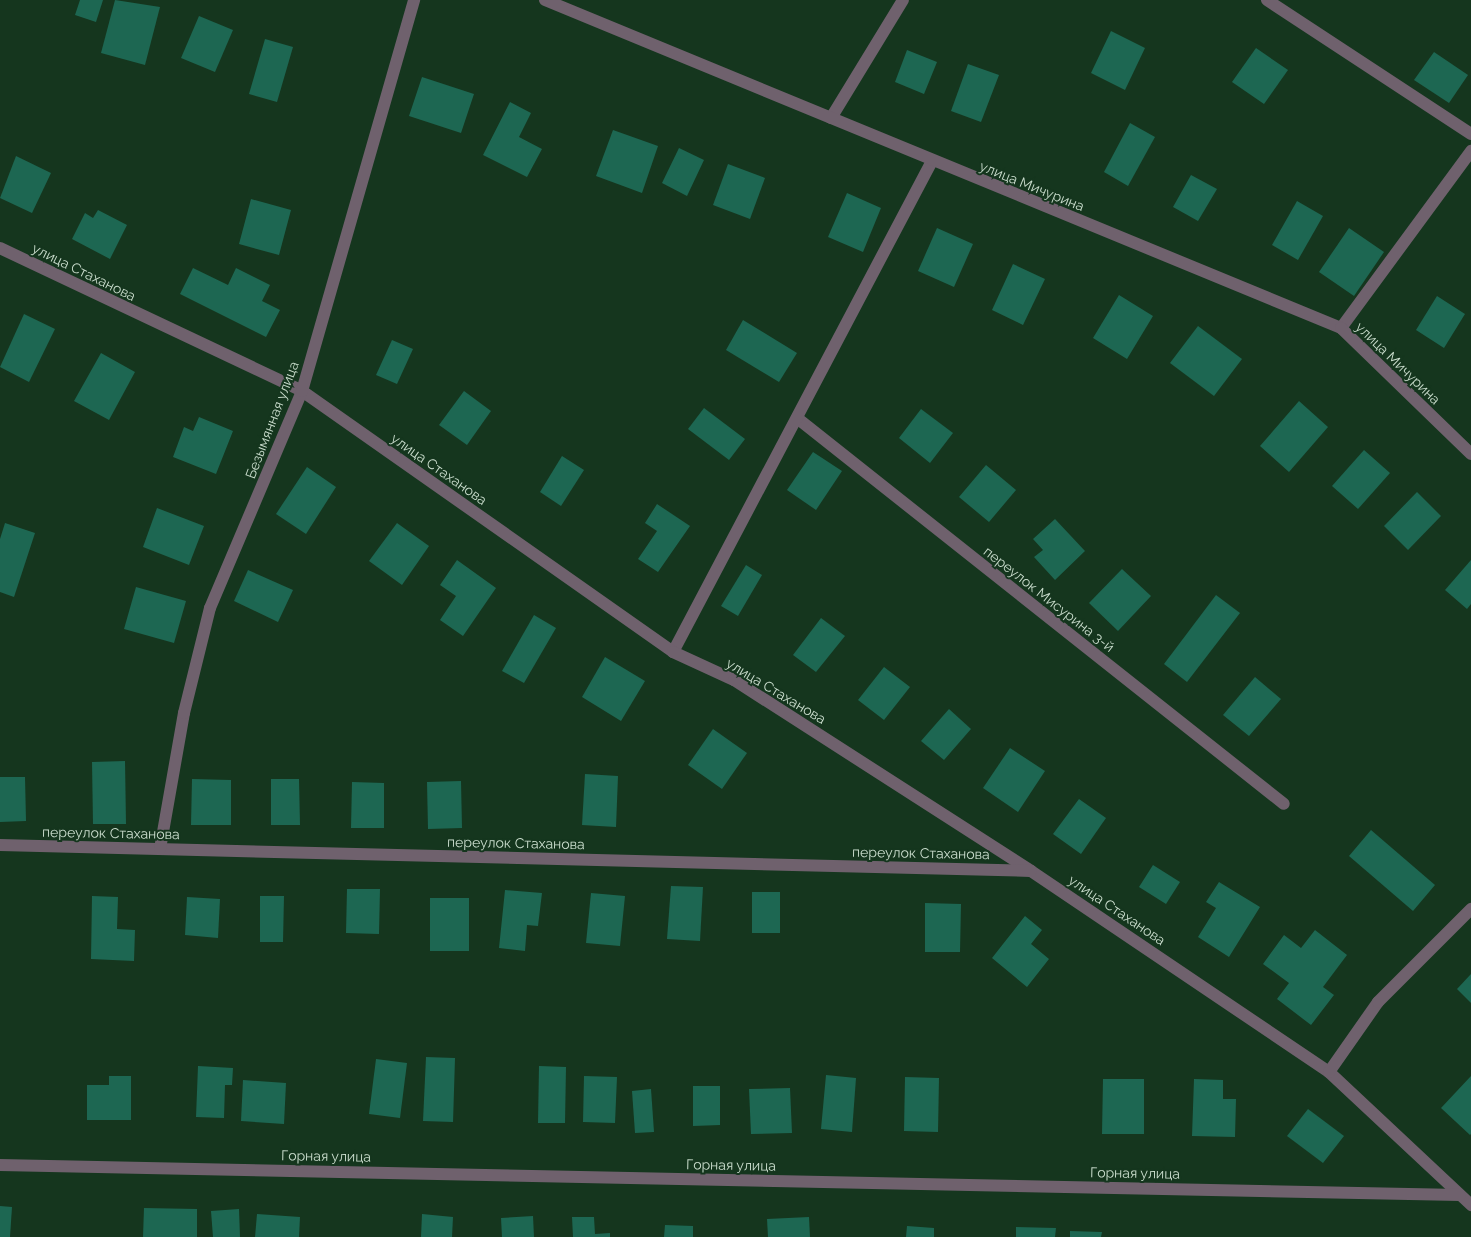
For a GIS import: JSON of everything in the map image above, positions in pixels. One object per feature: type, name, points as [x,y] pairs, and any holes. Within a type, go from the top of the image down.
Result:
[{"type":"street","name":"Безымянная улица","points":[[160,849],[184,713],[210,608],[302,392],[414,0]]},
{"type":"street","name":"улица Мичурина","points":[[545,0],[1341,328],[1471,454]]},
{"type":"street","points":[[831,118],[903,0]]},
{"type":"street","points":[[1267,0],[1471,134]]},
{"type":"street","points":[[1341,328],[1471,151]]},
{"type":"street","points":[[673,652],[932,161]]},
{"type":"street","name":"улица Стаханова","points":[[0,248],[302,392],[673,652],[734,680],[1031,871],[1329,1072],[1471,1205]]},
{"type":"street","name":"переулок Мисурина 3-й","points":[[796,418],[1284,804]]},
{"type":"street","name":"переулок Стаханова","points":[[0,846],[1031,871]]},
{"type":"street","points":[[1329,1072],[1378,1002],[1471,909]]},
{"type":"street","name":"Горная улица","points":[[0,1164],[1460,1195]]},
{"type":"building","points":[[80,0],[103,0],[96,22],[75,15]]},
{"type":"building","points":[[115,0],[160,7],[145,65],[101,53]]},
{"type":"building","points":[[199,16],[233,30],[215,72],[181,58]]},
{"type":"building","points":[[1111,31],[1145,48],[1125,90],[1091,73]]},
{"type":"building","points":[[265,39],[293,47],[277,102],[249,94]]},
{"type":"building","points":[[1256,48],[1288,70],[1264,104],[1232,82]]},
{"type":"building","points":[[907,50],[937,62],[924,94],[895,82]]},
{"type":"building","points":[[1434,52],[1468,75],[1449,103],[1414,80]]},
{"type":"building","points":[[968,64],[999,75],[981,122],[951,111]]},
{"type":"building","points":[[422,77],[474,94],[461,133],[409,116]]},
{"type":"building","points":[[510,102],[531,113],[519,137],[542,149],[527,177],[483,155]]},
{"type":"building","points":[[1130,123],[1155,137],[1128,186],[1104,172]]},
{"type":"building","points":[[613,130],[658,146],[642,193],[596,176]]},
{"type":"building","points":[[679,148],[704,160],[687,196],[662,183]]},
{"type":"building","points":[[16,156],[51,173],[32,213],[0,198]]},
{"type":"building","points":[[728,164],[765,178],[750,219],[713,205]]},
{"type":"building","points":[[1191,175],[1217,189],[1198,221],[1173,207]]},
{"type":"building","points":[[847,193],[881,208],[863,252],[828,237]]},
{"type":"building","points":[[251,199],[291,210],[279,255],[239,244]]},
{"type":"building","points":[[1297,201],[1323,216],[1298,260],[1272,245]]},
{"type":"building","points":[[98,210],[127,225],[110,259],[72,239],[85,213],[93,218]]},
{"type":"building","points":[[937,228],[973,244],[954,287],[918,271]]},
{"type":"building","points":[[1349,228],[1384,252],[1354,296],[1319,272]]},
{"type":"building","points":[[1013,264],[1045,279],[1023,325],[992,310]]},
{"type":"building","points":[[193,268],[228,285],[236,268],[270,285],[262,301],[280,310],[266,337],[180,294]]},
{"type":"building","points":[[1119,295],[1153,316],[1127,359],[1093,338]]},
{"type":"building","points":[[1437,296],[1465,314],[1444,348],[1416,330]]},
{"type":"building","points":[[24,314],[55,329],[29,382],[0,367]]},
{"type":"building","points":[[743,320],[797,353],[779,382],[726,350]]},
{"type":"building","points":[[1198,326],[1242,359],[1214,396],[1170,363]]},
{"type":"building","points":[[392,340],[413,349],[397,384],[376,375]]},
{"type":"building","points":[[101,353],[135,372],[109,420],[74,401]]},
{"type":"building","points":[[464,391],[491,411],[467,445],[439,425]]},
{"type":"building","points":[[1299,401],[1328,427],[1289,472],[1260,446]]},
{"type":"building","points":[[704,408],[745,439],[729,460],[688,429]]},
{"type":"building","points":[[921,409],[953,433],[930,463],[899,438]]},
{"type":"building","points":[[199,417],[233,431],[216,474],[173,457],[184,427],[193,431]]},
{"type":"building","points":[[1364,450],[1390,473],[1358,509],[1332,486]]},
{"type":"building","points":[[813,452],[842,471],[816,510],[787,490]]},
{"type":"building","points":[[562,456],[584,470],[561,506],[540,492]]},
{"type":"building","points":[[986,465],[1016,490],[989,522],[959,497]]},
{"type":"building","points":[[307,467],[336,487],[306,534],[276,514]]},
{"type":"building","points":[[1417,492],[1441,516],[1408,550],[1384,526]]},
{"type":"building","points":[[657,504],[690,526],[658,572],[638,559],[657,531],[645,523]]},
{"type":"building","points":[[157,508],[204,526],[189,565],[143,547]]},
{"type":"building","points":[[1055,519],[1085,551],[1055,580],[1034,557],[1043,550],[1033,539]]},
{"type":"building","points":[[5,523],[35,533],[14,597],[0,592],[0,539]]},
{"type":"building","points":[[397,523],[429,546],[402,585],[369,561]]},
{"type":"building","points":[[457,560],[496,588],[463,636],[440,620],[456,596],[440,585]]},
{"type":"building","points":[[1471,560],[1471,604],[1467,609],[1445,590]]},
{"type":"building","points":[[746,565],[762,575],[738,616],[721,606]]},
{"type":"building","points":[[1122,569],[1151,596],[1118,631],[1089,603]]},
{"type":"building","points":[[248,570],[293,590],[278,622],[234,601]]},
{"type":"building","points":[[136,587],[186,601],[174,643],[124,629]]},
{"type":"building","points":[[1216,595],[1240,613],[1187,682],[1164,664]]},
{"type":"building","points":[[534,615],[556,628],[524,683],[502,671]]},
{"type":"building","points":[[821,618],[845,636],[816,672],[793,655]]},
{"type":"building","points":[[605,657],[645,681],[621,721],[582,697]]},
{"type":"building","points":[[884,667],[910,687],[884,720],[858,700]]},
{"type":"building","points":[[1255,677],[1281,699],[1249,736],[1223,715]]},
{"type":"building","points":[[949,709],[971,729],[944,760],[921,741]]},
{"type":"building","points":[[713,729],[747,753],[722,789],[688,765]]},
{"type":"building","points":[[1010,748],[1045,771],[1018,812],[983,788]]},
{"type":"building","points":[[125,761],[126,824],[93,824],[92,762]]},
{"type":"building","points":[[585,774],[618,776],[616,827],[582,825]]},
{"type":"building","points":[[0,777],[25,777],[26,821],[0,822]]},
{"type":"building","points":[[192,779],[231,780],[231,825],[191,825]]},
{"type":"building","points":[[271,779],[299,779],[300,825],[271,825]]},
{"type":"building","points":[[461,781],[462,828],[428,829],[427,782]]},
{"type":"building","points":[[352,782],[384,783],[384,828],[351,828]]},
{"type":"building","points":[[1079,799],[1106,818],[1081,854],[1053,834]]},
{"type":"building","points":[[1371,830],[1435,885],[1413,911],[1349,856]]},
{"type":"building","points":[[1153,865],[1180,882],[1166,904],[1139,887]]},
{"type":"building","points":[[1219,882],[1260,907],[1229,957],[1198,937],[1216,908],[1206,902]]},
{"type":"building","points":[[671,886],[703,887],[700,941],[667,939]]},
{"type":"building","points":[[347,889],[380,889],[379,934],[346,933]]},
{"type":"building","points":[[505,890],[542,893],[538,926],[527,925],[525,951],[499,948]]},
{"type":"building","points":[[752,892],[780,892],[780,933],[752,933]]},
{"type":"building","points":[[591,893],[625,896],[620,946],[586,943]]},
{"type":"building","points":[[92,896],[118,897],[117,929],[135,930],[134,961],[91,959]]},
{"type":"building","points":[[260,896],[284,896],[283,942],[260,942]]},
{"type":"building","points":[[187,897],[220,899],[218,938],[185,935]]},
{"type":"building","points":[[430,898],[469,898],[469,951],[430,951]]},
{"type":"building","points":[[925,903],[961,904],[960,952],[925,952]]},
{"type":"building","points":[[1025,916],[1042,930],[1031,944],[1049,959],[1027,987],[992,958]]},
{"type":"building","points":[[1315,930],[1347,955],[1323,987],[1334,995],[1311,1025],[1277,999],[1289,983],[1263,964],[1284,935],[1301,948]]},
{"type":"building","points":[[1471,974],[1471,1003],[1457,989]]},
{"type":"building","points":[[426,1057],[455,1058],[453,1122],[423,1121]]},
{"type":"building","points":[[376,1059],[407,1063],[400,1118],[369,1114]]},
{"type":"building","points":[[198,1066],[233,1068],[232,1085],[225,1085],[224,1118],[196,1117]]},
{"type":"building","points":[[539,1066],[566,1067],[565,1123],[538,1123]]},
{"type":"building","points":[[826,1075],[856,1078],[852,1132],[821,1129]]},
{"type":"building","points":[[109,1076],[131,1076],[131,1120],[87,1120],[87,1085],[109,1085]]},
{"type":"building","points":[[584,1076],[617,1077],[615,1123],[583,1122]]},
{"type":"building","points":[[1471,1076],[1471,1134],[1470,1135],[1441,1108]]},
{"type":"building","points":[[905,1077],[939,1078],[938,1132],[904,1131]]},
{"type":"building","points":[[1103,1079],[1144,1079],[1144,1134],[1102,1134]]},
{"type":"building","points":[[1194,1079],[1223,1080],[1223,1099],[1236,1099],[1235,1137],[1192,1136]]},
{"type":"building","points":[[243,1080],[286,1083],[284,1124],[241,1121]]},
{"type":"building","points":[[693,1086],[720,1086],[720,1125],[693,1126]]},
{"type":"building","points":[[790,1088],[792,1133],[751,1134],[749,1089]]},
{"type":"building","points":[[651,1089],[654,1132],[635,1133],[632,1091]]},
{"type":"building","points":[[1308,1109],[1344,1136],[1323,1163],[1287,1136]]},
{"type":"building","points":[[0,1206],[12,1207],[10,1237],[0,1237]]},
{"type":"building","points":[[144,1208],[197,1209],[197,1237],[143,1237]]},
{"type":"building","points":[[239,1209],[240,1237],[213,1237],[211,1211]]},
{"type":"building","points":[[257,1214],[300,1217],[299,1237],[255,1237]]},
{"type":"building","points":[[422,1214],[453,1217],[452,1237],[421,1237]]},
{"type":"building","points":[[533,1216],[534,1237],[502,1237],[501,1218]]},
{"type":"building","points":[[572,1217],[594,1217],[595,1234],[610,1233],[610,1237],[573,1237]]},
{"type":"building","points":[[809,1217],[810,1237],[768,1237],[767,1219]]},
{"type":"building","points":[[665,1225],[693,1226],[693,1237],[664,1237]]},
{"type":"building","points":[[907,1226],[934,1228],[934,1237],[906,1237]]},
{"type":"building","points":[[1016,1227],[1056,1228],[1055,1237],[1016,1237]]},
{"type":"building","points":[[1070,1231],[1102,1232],[1101,1237],[1070,1237]]}]
